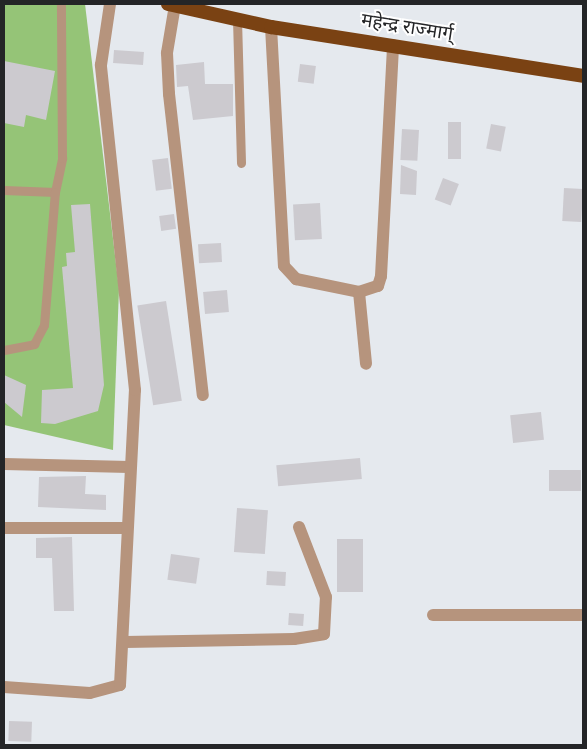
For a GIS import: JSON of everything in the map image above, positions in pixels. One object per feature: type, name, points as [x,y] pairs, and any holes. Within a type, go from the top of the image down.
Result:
[{"type":"highway","name":"महेन्द्र राज्मार्ग्","points":[[172,4],[271,27],[393,44],[583,76]]},
{"type":"street","points":[[4,687],[90,693],[120,685],[125,642],[126,528],[135,390],[101,65],[110,4]]},
{"type":"street","points":[[172,4],[167,53],[169,94],[203,395]]},
{"type":"street","points":[[271,27],[284,266],[296,279],[359,292],[378,286],[381,276],[393,44]]},
{"type":"street","points":[[359,292],[366,364]]},
{"type":"street","points":[[4,464],[129,467]]},
{"type":"street","points":[[125,642],[294,639],[324,634],[326,597],[299,527]]},
{"type":"street","points":[[4,528],[126,528]]},
{"type":"street","points":[[433,615],[583,615]]},
{"type":"lane","points":[[4,350],[34,344],[44,325],[56,192],[62,158],[61,4]]},
{"type":"lane","points":[[236,19],[241,163]]},
{"type":"lane","points":[[4,190],[56,192]]},
{"type":"green space","points":[[4,4],[85,4],[119,289],[113,450],[4,425]]},
{"type":"building","points":[[114,50],[144,52],[143,65],[113,63]]},
{"type":"building","points":[[4,61],[55,71],[46,120],[26,115],[24,127],[4,123]]},
{"type":"building","points":[[204,62],[205,84],[233,84],[233,116],[193,120],[188,86],[177,87],[176,65]]},
{"type":"building","points":[[300,64],[316,66],[314,84],[298,82]]},
{"type":"building","points":[[448,122],[461,122],[461,159],[448,159]]},
{"type":"building","points":[[491,124],[506,127],[501,151],[486,149]]},
{"type":"building","points":[[402,129],[419,130],[417,161],[400,160]]},
{"type":"building","points":[[168,158],[172,189],[156,191],[152,160]]},
{"type":"building","points":[[401,165],[417,171],[416,195],[400,194]]},
{"type":"building","points":[[443,178],[459,184],[451,206],[435,199]]},
{"type":"building","points":[[564,188],[583,189],[581,222],[562,221]]},
{"type":"building","points":[[320,203],[322,239],[295,240],[293,204]]},
{"type":"building","points":[[90,204],[104,385],[98,411],[55,424],[41,423],[42,390],[73,388],[62,267],[67,266],[66,253],[75,252],[71,205]]},
{"type":"building","points":[[174,214],[176,229],[161,231],[159,216]]},
{"type":"building","points":[[221,243],[222,262],[199,263],[198,244]]},
{"type":"building","points":[[227,290],[229,312],[205,314],[203,292]]},
{"type":"building","points":[[166,301],[182,401],[153,405],[137,306]]},
{"type":"building","points":[[4,375],[26,385],[22,417],[4,402]]},
{"type":"building","points":[[541,412],[544,440],[513,443],[510,415]]},
{"type":"building","points":[[360,458],[362,479],[278,486],[276,465]]},
{"type":"building","points":[[549,470],[581,470],[581,491],[549,491]]},
{"type":"building","points":[[86,476],[85,494],[106,495],[106,510],[38,507],[39,477]]},
{"type":"building","points":[[237,508],[268,510],[265,554],[234,552]]},
{"type":"building","points":[[72,537],[74,611],[54,611],[52,558],[36,558],[36,538]]},
{"type":"building","points":[[337,539],[363,539],[363,592],[337,592]]},
{"type":"building","points":[[171,554],[200,558],[196,584],[167,580]]},
{"type":"building","points":[[267,571],[286,572],[285,586],[266,585]]},
{"type":"building","points":[[289,613],[304,614],[303,626],[288,625]]},
{"type":"building","points":[[9,721],[32,722],[31,742],[8,741]]}]
